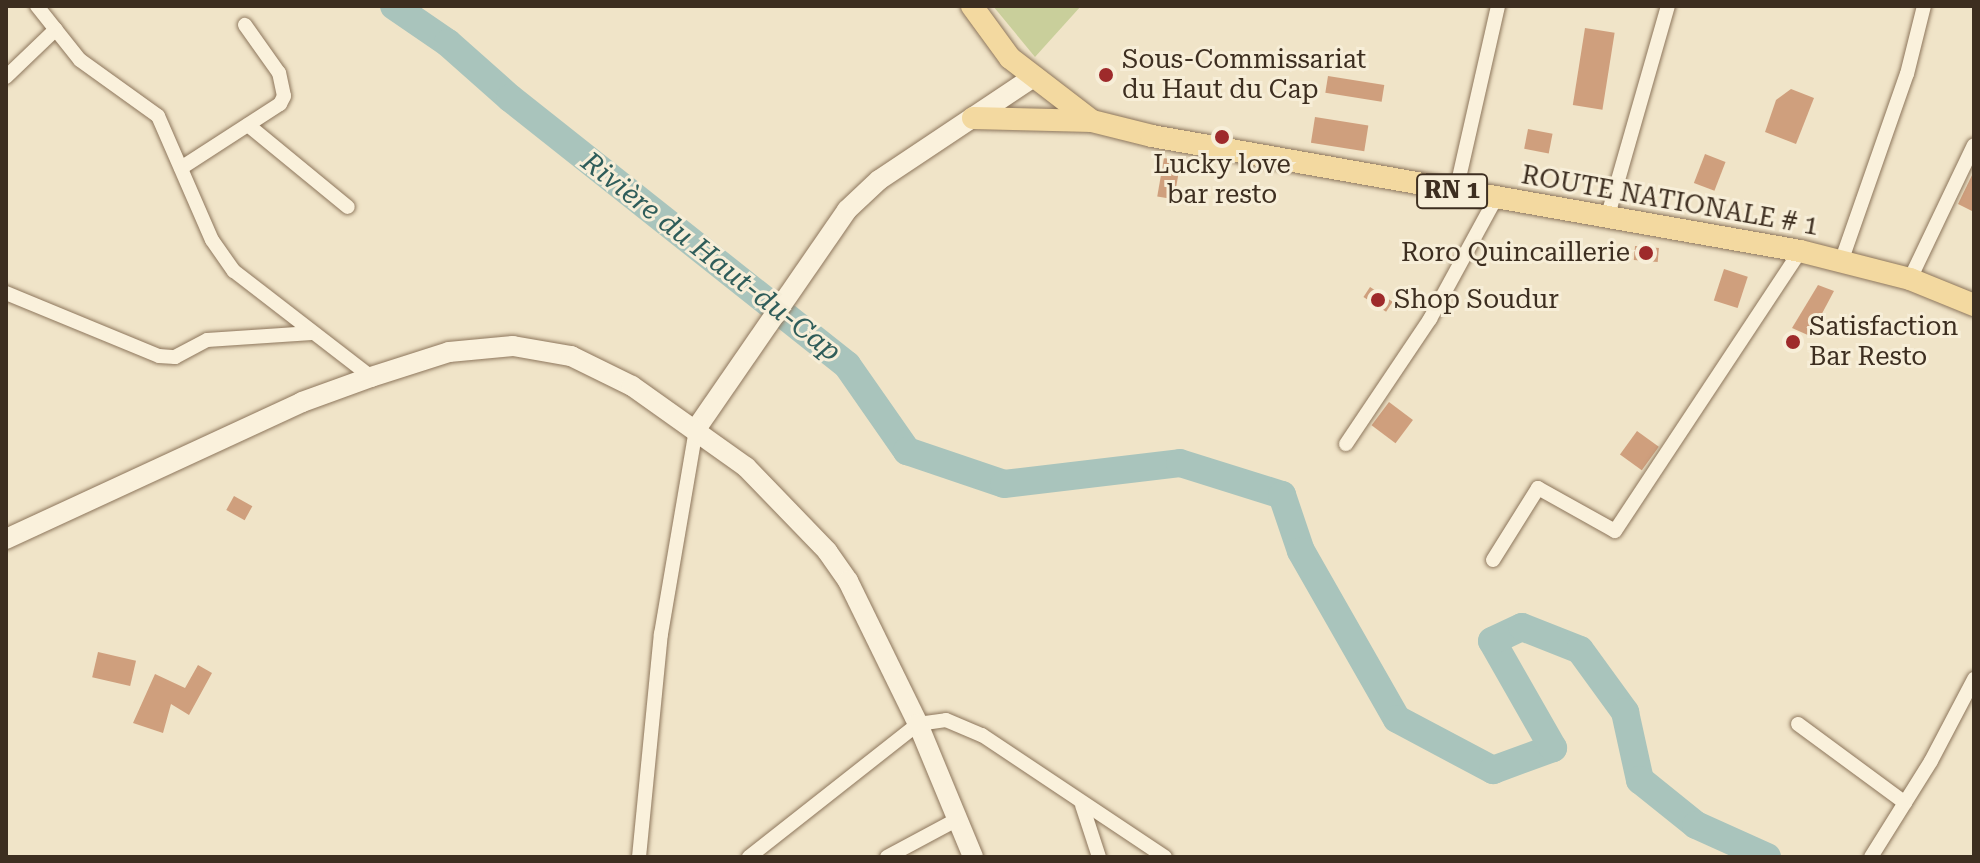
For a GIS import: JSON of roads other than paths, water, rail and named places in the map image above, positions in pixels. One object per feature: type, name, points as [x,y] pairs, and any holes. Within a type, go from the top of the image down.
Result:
[{"type":"main road","name":"ROUTE NATIONALE # 1","points":[[972,6],[1032,78],[1092,121],[1456,191],[1608,215],[1800,251],[1910,279],[1974,305]]},
{"type":"main road","points":[[696,429],[847,210],[879,180],[1032,78]]},
{"type":"main road","points":[[973,118],[1092,121]]},
{"type":"main road","points":[[6,539],[302,402],[371,377],[449,352],[513,346],[571,356],[632,386],[746,467],[827,551],[848,581],[918,724],[973,857]]},
{"type":"street","points":[[37,6],[80,60],[158,116],[212,240],[234,271],[371,377]]},
{"type":"street","points":[[1456,191],[1498,6]]},
{"type":"street","points":[[1608,215],[1668,6]]},
{"type":"street","points":[[1841,262],[1907,74],[1924,6]]},
{"type":"street","points":[[181,168],[280,104],[285,85],[245,25]]},
{"type":"street","points":[[6,77],[56,29]]},
{"type":"street","points":[[248,125],[348,207]]},
{"type":"street","points":[[1910,279],[1974,145]]},
{"type":"street","points":[[1346,444],[1430,319],[1496,198]]},
{"type":"street","points":[[1493,560],[1538,488],[1615,531],[1800,251]]},
{"type":"street","points":[[6,293],[159,356],[175,357],[207,340],[312,333]]},
{"type":"street","points":[[640,857],[661,634],[696,429]]},
{"type":"street","points":[[1871,857],[1974,679]]},
{"type":"street","points":[[749,857],[918,724],[946,720],[971,730],[1165,857]]},
{"type":"street","points":[[1798,724],[1905,803]]},
{"type":"street","points":[[1082,805],[1099,857]]},
{"type":"street","points":[[887,857],[958,819]]},
{"type":"waterway","name":"Rivière du Haut-du-Cap","points":[[394,6],[448,43],[510,98],[847,365],[907,451],[1004,484],[1180,463],[1282,495],[1301,551],[1397,719],[1493,770],[1553,748],[1492,641],[1522,627],[1580,650],[1625,712],[1640,780],[1696,825],[1767,857]]},
{"type":"place","name":"Sous-Commissariat du Haut du Cap","points":[[1106,75]]},
{"type":"place","name":"Lucky love bar resto","points":[[1222,137]]},
{"type":"place","name":"Roro Quincaillerie","points":[[1646,253]]},
{"type":"place","name":"Shop Soudur","points":[[1378,300]]},
{"type":"place","name":"Satisfaction Bar Resto","points":[[1793,342]]}]
